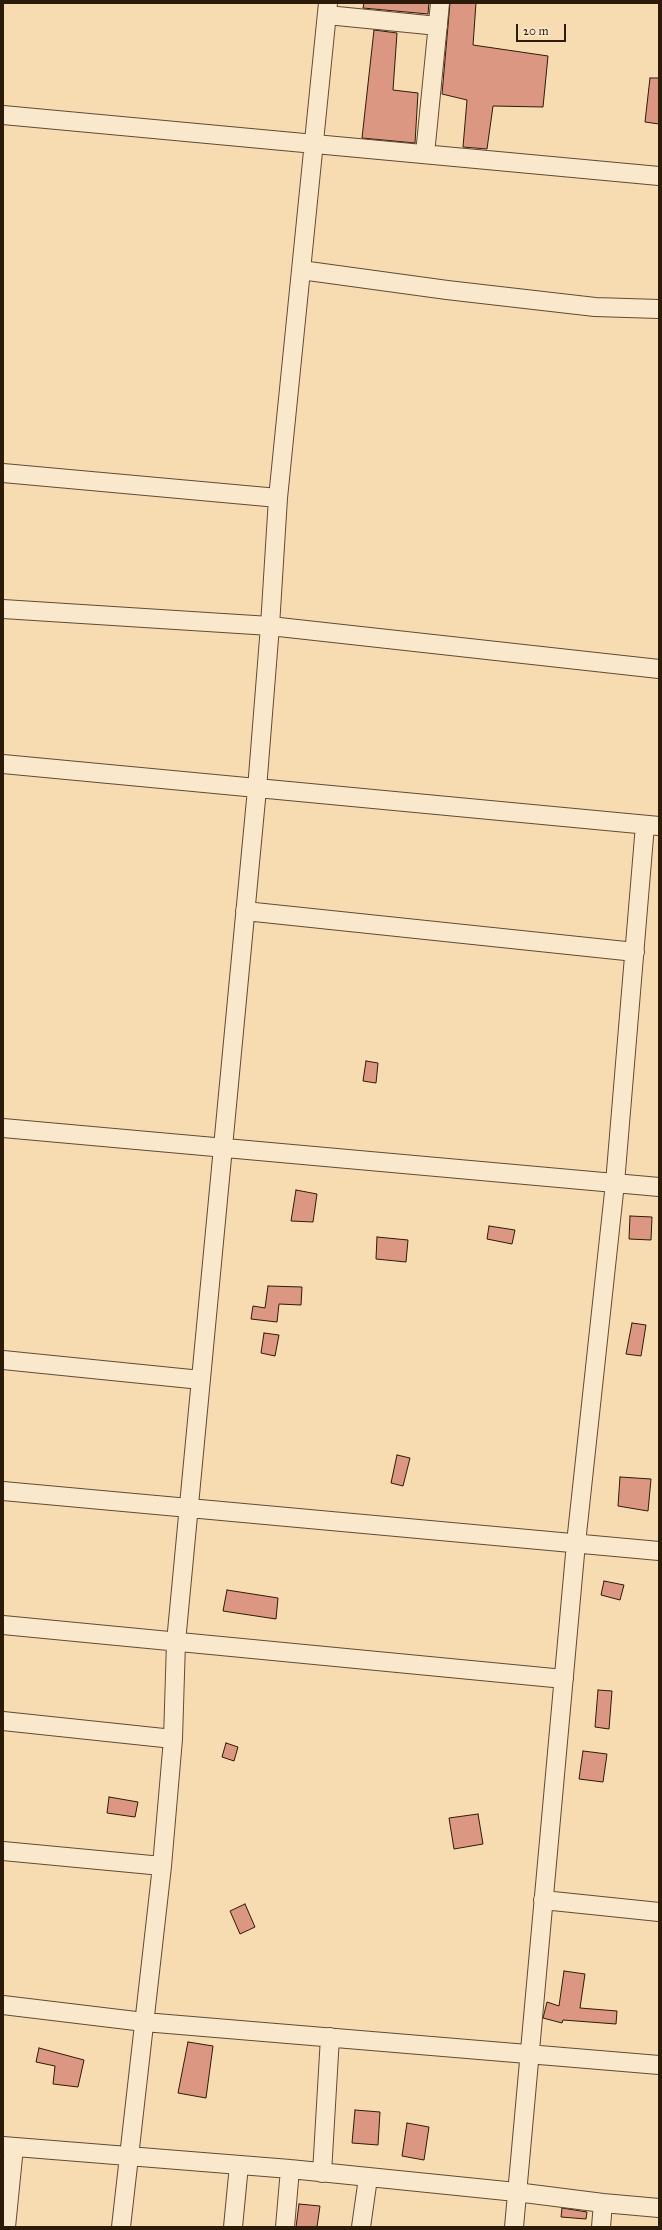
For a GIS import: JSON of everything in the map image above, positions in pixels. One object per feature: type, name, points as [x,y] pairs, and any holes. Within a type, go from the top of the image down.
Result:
[{"type":"street","points":[[425,154],[440,3]]},
{"type":"street","points":[[121,2227],[162,1866],[173,1739],[176,1642],[257,789],[270,626],[278,498],[328,9],[438,26]]},
{"type":"street","points":[[3,115],[659,176]]},
{"type":"street","points":[[301,270],[447,290],[595,307],[659,309]]},
{"type":"street","points":[[3,474],[278,498]]},
{"type":"street","points":[[3,609],[270,626],[659,669]]},
{"type":"street","points":[[3,764],[652,826],[634,952],[615,1183],[576,1543],[514,2227]]},
{"type":"street","points":[[245,911],[634,952]]},
{"type":"street","points":[[3,1128],[659,1187]]},
{"type":"street","points":[[3,1360],[201,1380]]},
{"type":"street","points":[[3,1491],[659,1551]]},
{"type":"street","points":[[3,1625],[564,1679]]},
{"type":"street","points":[[3,1721],[173,1739]]},
{"type":"street","points":[[3,1851],[162,1866]]},
{"type":"street","points":[[543,1900],[659,1912]]},
{"type":"street","points":[[3,2005],[144,2022],[530,2053],[659,2065]]},
{"type":"street","points":[[322,2173],[330,2037]]},
{"type":"street","points":[[6,2227],[8,2146],[290,2169],[659,2208]]},
{"type":"street","points":[[233,2227],[239,2165]]},
{"type":"street","points":[[284,2227],[290,2169]]},
{"type":"street","points":[[361,2227],[368,2178]]},
{"type":"street","points":[[601,2227],[603,2203]]},
{"type":"building","points":[[364,3],[429,3],[428,14],[363,8]]},
{"type":"building","points":[[450,3],[476,3],[473,45],[548,56],[543,107],[493,106],[487,149],[463,147],[467,100],[442,94]]},
{"type":"building","points":[[374,30],[397,33],[393,90],[418,93],[415,143],[362,138]]},
{"type":"building","points":[[650,78],[659,78],[659,124],[645,122]]},
{"type":"building","points":[[366,1061],[378,1063],[376,1083],[363,1081]]},
{"type":"building","points":[[296,1190],[317,1194],[313,1222],[291,1221]]},
{"type":"building","points":[[630,1216],[652,1217],[651,1240],[629,1239]]},
{"type":"building","points":[[489,1226],[515,1230],[512,1244],[487,1239]]},
{"type":"building","points":[[377,1237],[408,1240],[406,1262],[376,1259]]},
{"type":"building","points":[[268,1286],[302,1287],[301,1305],[279,1304],[277,1322],[251,1319],[253,1306],[265,1308]]},
{"type":"building","points":[[632,1323],[646,1325],[641,1356],[626,1354]]},
{"type":"building","points":[[264,1333],[279,1335],[275,1356],[261,1353]]},
{"type":"building","points":[[397,1455],[410,1458],[403,1486],[391,1483]]},
{"type":"building","points":[[620,1477],[651,1479],[648,1511],[618,1506]]},
{"type":"building","points":[[604,1581],[624,1585],[620,1600],[601,1595]]},
{"type":"building","points":[[227,1590],[278,1598],[276,1619],[223,1611]]},
{"type":"building","points":[[598,1690],[612,1691],[609,1729],[595,1727]]},
{"type":"building","points":[[226,1743],[238,1747],[234,1761],[222,1757]]},
{"type":"building","points":[[583,1751],[607,1754],[603,1782],[579,1779]]},
{"type":"building","points":[[109,1797],[138,1802],[135,1817],[107,1813]]},
{"type":"building","points":[[478,1814],[483,1844],[454,1849],[449,1818]]},
{"type":"building","points":[[245,1904],[255,1927],[240,1934],[230,1911]]},
{"type":"building","points":[[564,1971],[585,1974],[580,2008],[617,2011],[616,2024],[563,2020],[562,2023],[543,2018],[547,2002],[559,2006]]},
{"type":"building","points":[[188,2042],[213,2046],[206,2098],[178,2093]]},
{"type":"building","points":[[39,2048],[84,2060],[78,2087],[53,2084],[55,2066],[36,2062]]},
{"type":"building","points":[[355,2110],[380,2112],[378,2145],[352,2143]]},
{"type":"building","points":[[407,2123],[429,2127],[424,2160],[402,2156]]},
{"type":"building","points":[[299,2204],[320,2206],[317,2227],[296,2227]]},
{"type":"building","points":[[562,2208],[587,2212],[586,2219],[561,2217]]}]
